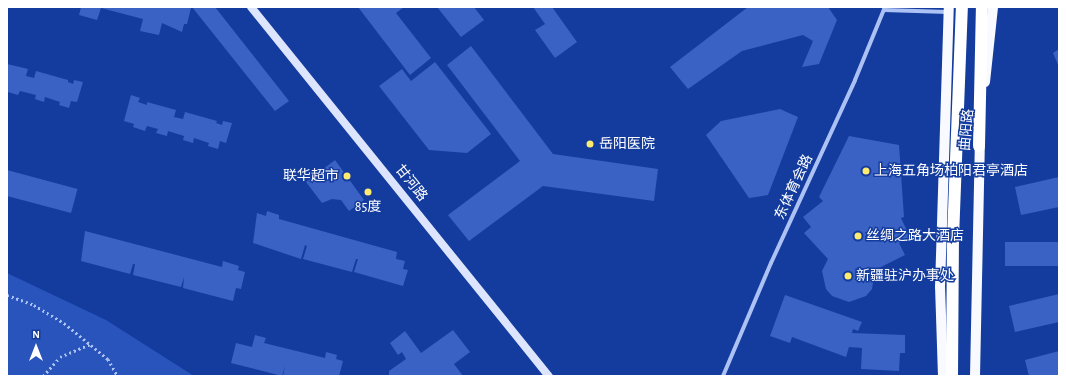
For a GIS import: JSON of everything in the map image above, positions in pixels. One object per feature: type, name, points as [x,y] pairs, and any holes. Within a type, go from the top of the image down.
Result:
[{"type":"highway","points":[[952,376],[953,238],[962,7]]},
{"type":"highway","points":[[979,146],[982,7]]},
{"type":"main road","name":"曲阳路","points":[[975,376],[979,146],[993,7]]},
{"type":"main road","name":"曲阳路","points":[[942,376],[940,287],[949,9]]},
{"type":"street","name":"甘河路","points":[[251,7],[549,376]]},
{"type":"street","points":[[884,8],[949,9]]},
{"type":"street","name":"东体育会路","points":[[723,376],[884,8]]},
{"type":"path","points":[[7,294],[34,305],[91,344],[108,359],[118,376]]},
{"type":"path","points":[[43,376],[60,357],[91,344]]},
{"type":"shaded area","points":[[7,273],[106,320],[194,376],[7,376]]},
{"type":"building","points":[[81,7],[191,8],[187,24],[184,24],[182,32],[162,23],[159,35],[140,31],[143,19],[101,8],[97,20],[79,15]]},
{"type":"building","points":[[192,7],[215,7],[289,101],[275,111]]},
{"type":"building","points":[[358,7],[404,7],[396,13],[431,58],[410,75]]},
{"type":"building","points":[[437,7],[474,7],[484,20],[461,37]]},
{"type":"building","points":[[533,7],[552,7],[577,42],[555,58],[535,30],[545,24]]},
{"type":"building","points":[[748,7],[828,7],[837,20],[819,64],[802,67],[813,41],[803,35],[742,51],[688,89],[670,67]]},
{"type":"building","points":[[471,46],[553,154],[658,169],[654,201],[543,186],[469,241],[448,215],[520,161],[447,65]]},
{"type":"building","points":[[1059,49],[1059,67],[1053,53]]},
{"type":"building","points":[[435,62],[491,134],[467,153],[429,150],[379,86],[402,69],[411,81]]},
{"type":"building","points":[[7,64],[28,69],[26,76],[34,78],[36,71],[68,80],[68,82],[73,84],[74,80],[83,82],[77,102],[71,101],[69,108],[59,105],[60,102],[45,97],[44,102],[35,99],[36,95],[20,91],[18,95],[8,92]]},
{"type":"building","points":[[131,95],[140,98],[138,102],[147,105],[147,102],[176,110],[174,117],[183,119],[185,112],[217,121],[216,123],[222,125],[223,121],[232,123],[226,143],[220,141],[218,149],[208,146],[209,143],[194,138],[193,143],[183,140],[184,136],[168,131],[167,136],[156,133],[158,129],[147,126],[145,131],[133,127],[134,124],[124,121]]},
{"type":"building","points":[[780,109],[798,117],[768,195],[749,198],[706,135],[721,121]]},
{"type":"building","points":[[849,136],[899,145],[904,217],[901,218],[910,237],[899,243],[905,255],[875,270],[872,289],[866,296],[849,302],[832,296],[826,289],[822,271],[828,259],[804,233],[811,227],[803,217],[823,201],[819,197]]},
{"type":"building","points":[[335,160],[364,200],[349,211],[341,200],[332,199],[322,203],[306,182]]},
{"type":"building","points":[[7,170],[78,189],[71,213],[7,196]]},
{"type":"building","points":[[1059,177],[1059,207],[1021,215],[1015,187]]},
{"type":"building","points":[[267,211],[279,215],[279,219],[397,252],[396,259],[405,261],[403,269],[408,270],[403,286],[354,272],[358,259],[356,259],[352,272],[303,259],[307,246],[305,245],[301,259],[253,243],[257,213],[266,216]]},
{"type":"building","points":[[85,231],[222,267],[223,261],[239,266],[238,270],[245,272],[241,289],[236,288],[233,301],[183,288],[184,277],[181,287],[133,275],[135,264],[133,264],[130,274],[81,261]]},
{"type":"building","points":[[1005,242],[1059,242],[1059,266],[1005,266]]},
{"type":"building","points":[[1059,294],[1059,322],[1015,332],[1009,306]]},
{"type":"building","points":[[785,295],[862,322],[858,331],[853,329],[852,333],[905,335],[905,353],[900,353],[899,371],[861,369],[862,348],[849,347],[846,357],[792,337],[790,343],[770,336]]},
{"type":"building","points":[[453,330],[470,352],[454,364],[463,376],[389,376],[389,371],[406,359],[402,352],[398,355],[390,343],[405,331],[421,353]]},
{"type":"building","points":[[255,335],[266,338],[264,343],[325,358],[326,352],[337,355],[336,359],[343,361],[339,376],[283,376],[285,366],[282,376],[231,363],[236,343],[252,347]]},
{"type":"building","points":[[1059,351],[1059,376],[1029,376],[1025,360]]},
{"type":"place","name":"岳阳医院","points":[[590,144]]},
{"type":"place","name":"上海五角场柏阳君亭酒店","points":[[866,171]]},
{"type":"place","name":"联华超市","points":[[347,176]]},
{"type":"place","name":"85度","points":[[368,192]]},
{"type":"place","name":"丝绸之路大酒店","points":[[858,236]]},
{"type":"place","name":"新疆驻沪办事处","points":[[848,276]]}]
